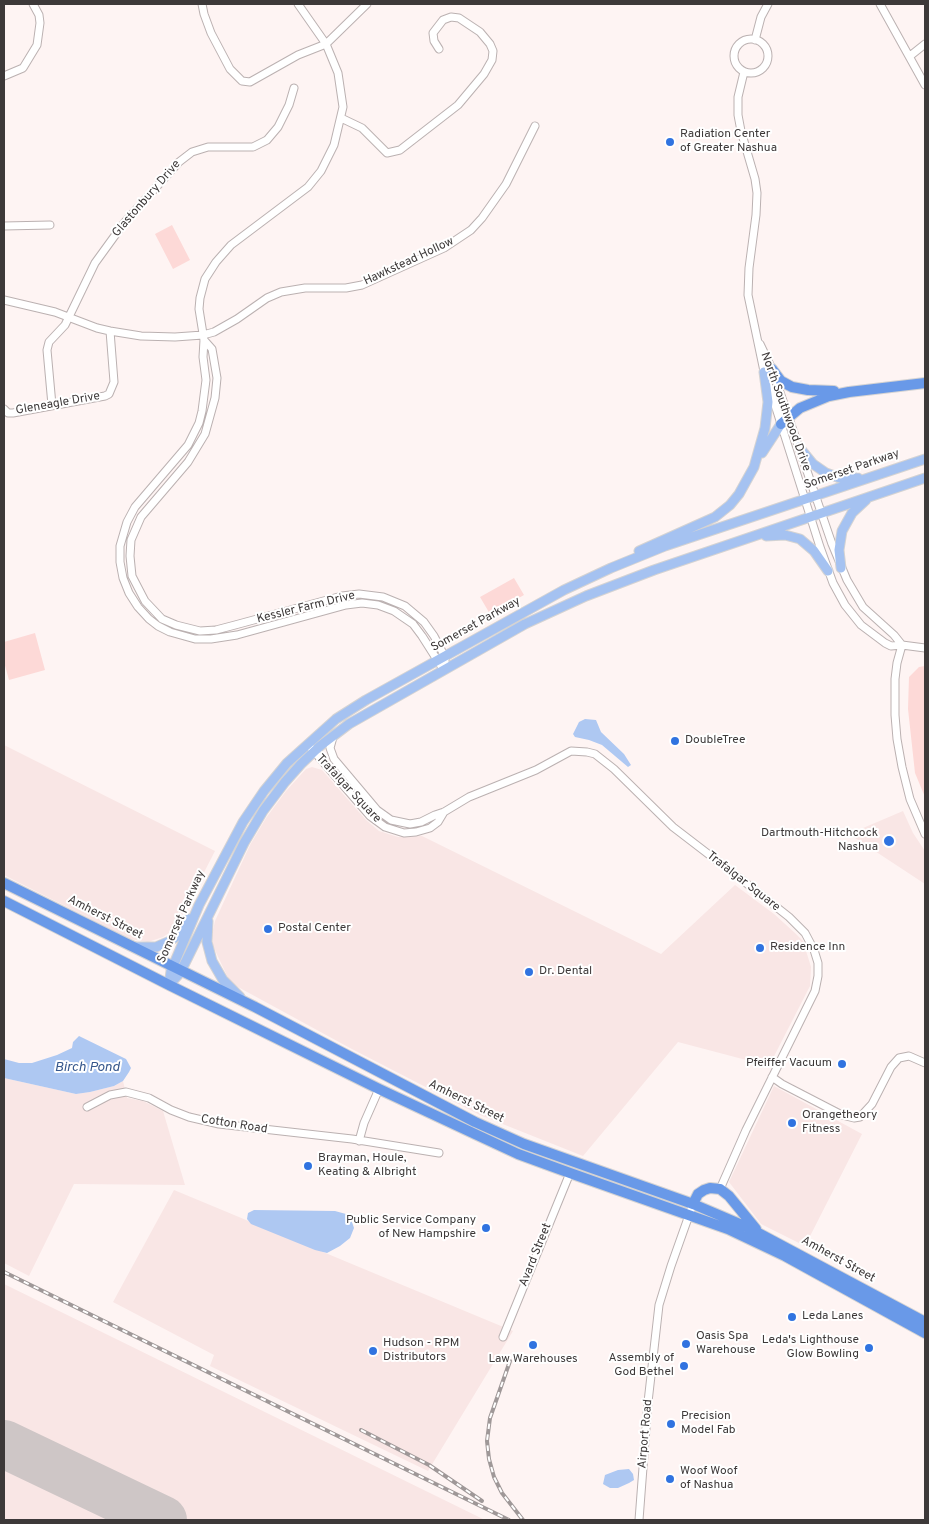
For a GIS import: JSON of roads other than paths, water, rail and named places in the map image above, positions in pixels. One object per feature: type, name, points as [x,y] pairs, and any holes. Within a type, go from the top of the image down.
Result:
[{"type":"highway","points":[[768,371],[783,382],[799,389],[833,391],[868,389]]},
{"type":"highway","points":[[785,421],[800,408],[817,400],[842,393],[925,383]]},
{"type":"highway","name":"Amherst Street","points":[[4,883],[255,1007],[475,1122],[524,1144],[691,1209],[768,1248],[925,1333]]},
{"type":"highway","name":"Amherst Street","points":[[4,901],[168,985],[499,1146],[570,1173],[691,1209],[758,1232],[925,1322]]},
{"type":"highway","points":[[691,1209],[698,1194],[710,1188],[720,1189],[730,1196],[758,1232]]},
{"type":"main road","points":[[754,466],[768,411],[768,371]]},
{"type":"main road","points":[[611,568],[640,550],[702,524],[720,513],[739,494],[754,466],[785,421]]},
{"type":"main road","points":[[799,448],[816,467],[832,476],[853,478],[878,475]]},
{"type":"main road","name":"Somerset Parkway","points":[[177,968],[199,904],[229,846],[253,806],[278,773],[307,744],[347,712],[564,590],[611,568],[665,546],[925,459]]},
{"type":"main road","name":"Somerset Parkway","points":[[168,985],[211,909],[259,816],[285,782],[334,734],[370,711],[546,613],[642,574],[925,478]]},
{"type":"main road","points":[[842,568],[839,545],[844,526],[855,509],[875,495]]},
{"type":"main road","points":[[744,539],[776,534],[796,538],[811,547],[828,571]]},
{"type":"main road","points":[[134,947],[153,948],[173,939],[199,904]]},
{"type":"main road","points":[[211,909],[207,937],[214,966],[231,989],[255,1007]]},
{"type":"street","points":[[4,76],[23,68],[37,46],[40,23],[39,15],[33,4]]},
{"type":"street","points":[[202,4],[211,33],[230,69],[242,81],[250,82],[298,55],[326,44],[368,4]]},
{"type":"street","name":"Kessler Farm Drive","points":[[298,4],[326,44],[336,65],[343,107],[331,154],[311,184],[293,200],[231,244],[205,279],[200,298],[199,314],[203,337],[206,391],[199,423],[188,445],[135,507],[124,529],[120,546],[120,562],[126,586],[138,607],[158,626],[186,638],[203,640],[237,635],[346,605],[362,603],[394,610],[413,624],[441,659]]},
{"type":"street","points":[[755,40],[761,17],[768,4]]},
{"type":"street","points":[[880,4],[925,85]]},
{"type":"street","points":[[341,118],[362,128],[387,153],[394,152],[407,145],[458,105],[484,74],[492,60],[493,52],[490,44],[473,26],[459,18],[443,20],[433,33],[434,41],[439,49]]},
{"type":"street","points":[[755,40],[765,47],[768,56],[767,62],[759,72],[750,74],[738,68],[734,62],[735,51],[738,45],[744,41],[755,40]]},
{"type":"street","points":[[910,56],[925,44]]},
{"type":"street","name":"North Southwood Drive","points":[[744,72],[738,97],[738,115],[757,188],[757,210],[750,254],[748,288],[750,308],[758,339],[785,421],[810,517],[828,571],[841,600],[857,621],[881,642],[891,646],[902,645],[925,648]]},
{"type":"street","name":"Glastonbury Drive","points":[[52,404],[48,346],[51,339],[70,317],[76,299],[104,249],[134,210],[185,156],[200,149],[252,147],[267,140],[278,127],[289,106],[294,88]]},
{"type":"street","name":"Hawkstead Hollow","points":[[203,337],[226,326],[273,295],[297,289],[338,289],[362,285],[430,256],[458,240],[482,218],[501,191],[535,126]]},
{"type":"street","points":[[4,226],[50,225]]},
{"type":"street","points":[[4,300],[45,309],[110,331],[134,336],[203,337]]},
{"type":"street","name":"Gleneagle Drive","points":[[4,409],[8,413],[13,413],[52,404],[105,396],[111,390],[114,382],[110,331]]},
{"type":"street","name":"Kessler Farm Drive","points":[[203,337],[214,354],[217,378],[215,398],[205,434],[188,462],[141,518],[131,540],[132,576],[144,602],[162,619],[176,625],[200,631],[216,630],[342,596],[359,594],[383,597],[405,606],[424,622],[434,636],[441,659]]},
{"type":"street","name":"North Southwood Drive","points":[[785,421],[799,448],[821,513],[852,591],[863,607],[894,635],[902,645]]},
{"type":"street","points":[[902,645],[895,679],[897,740],[910,799],[925,834]]},
{"type":"street","points":[[441,659],[445,664],[443,670]]},
{"type":"street","name":"Trafalgar Square","points":[[334,734],[330,745],[334,759],[377,810],[387,818],[398,823],[410,824],[421,822],[444,812],[469,797],[536,770],[571,751],[594,754],[608,764],[673,827],[788,917],[809,938],[818,963],[817,984],[809,1005],[746,1130],[720,1189]]},
{"type":"street","name":"Trafalgar Square","points":[[307,744],[370,816],[384,827],[404,833],[416,832],[430,828],[438,822],[444,812]]},
{"type":"street","points":[[772,1077],[842,1115],[854,1118],[860,1117],[872,1104],[891,1067],[898,1058],[909,1056],[925,1063]]},
{"type":"street","points":[[359,1141],[364,1123],[379,1089]]},
{"type":"street","name":"Cotton Road","points":[[87,1107],[110,1095],[126,1092],[149,1098],[183,1115],[214,1124],[359,1141],[439,1153]]},
{"type":"street","name":"Avard Street","points":[[503,1337],[570,1173]]},
{"type":"street","name":"Airport Road","points":[[639,1520],[648,1402],[659,1304],[691,1209]]},
{"type":"water","points":[[585,719],[596,720],[601,732],[624,754],[631,765],[628,767],[602,745],[575,737],[573,734],[579,722]]},
{"type":"water","name":"Birch Pond","points":[[79,1036],[126,1059],[131,1068],[123,1081],[114,1086],[76,1094],[4,1078],[4,1059],[19,1063],[32,1063],[72,1048],[73,1042]]},
{"type":"water","points":[[254,1210],[335,1211],[346,1214],[351,1219],[354,1228],[350,1238],[327,1253],[251,1224],[247,1219],[248,1213]]},
{"type":"water","points":[[629,1469],[633,1474],[634,1480],[629,1483],[618,1488],[610,1488],[603,1484],[605,1475],[618,1470]]},
{"type":"railway","points":[[4,1272],[509,1520]]},
{"type":"railway","points":[[510,1361],[490,1418],[487,1441],[494,1477],[502,1493],[523,1520]]},
{"type":"railway","points":[[361,1430],[429,1465],[482,1501]]},
{"type":"place","name":"Radiation Center of Greater Nashua","points":[[670,142]]},
{"type":"place","name":"DoubleTree","points":[[675,741]]},
{"type":"place","name":"Dartmouth-Hitchcock Nashua","points":[[889,841]]},
{"type":"place","name":"Postal Center","points":[[268,929]]},
{"type":"place","name":"Residence Inn","points":[[760,948]]},
{"type":"place","name":"Dr. Dental","points":[[529,972]]},
{"type":"place","name":"Pfeiffer Vacuum","points":[[842,1064]]},
{"type":"place","name":"Orangetheory Fitness","points":[[792,1123]]},
{"type":"place","name":"Brayman, Houle, Keating & Albright","points":[[308,1166]]},
{"type":"place","name":"Public Service Company of New Hampshire","points":[[486,1228]]},
{"type":"place","name":"Leda Lanes","points":[[792,1317]]},
{"type":"place","name":"Oasis Spa Warehouse","points":[[686,1344]]},
{"type":"place","name":"Law Warehouses","points":[[533,1345]]},
{"type":"place","name":"Leda's Lighthouse Glow Bowling","points":[[869,1348]]},
{"type":"place","name":"Hudson - RPM Distributors","points":[[373,1351]]},
{"type":"place","name":"Assembly of God Bethel","points":[[684,1366]]},
{"type":"place","name":"Precision Model Fab","points":[[671,1424]]},
{"type":"place","name":"Woof Woof of Nashua","points":[[670,1479]]}]
